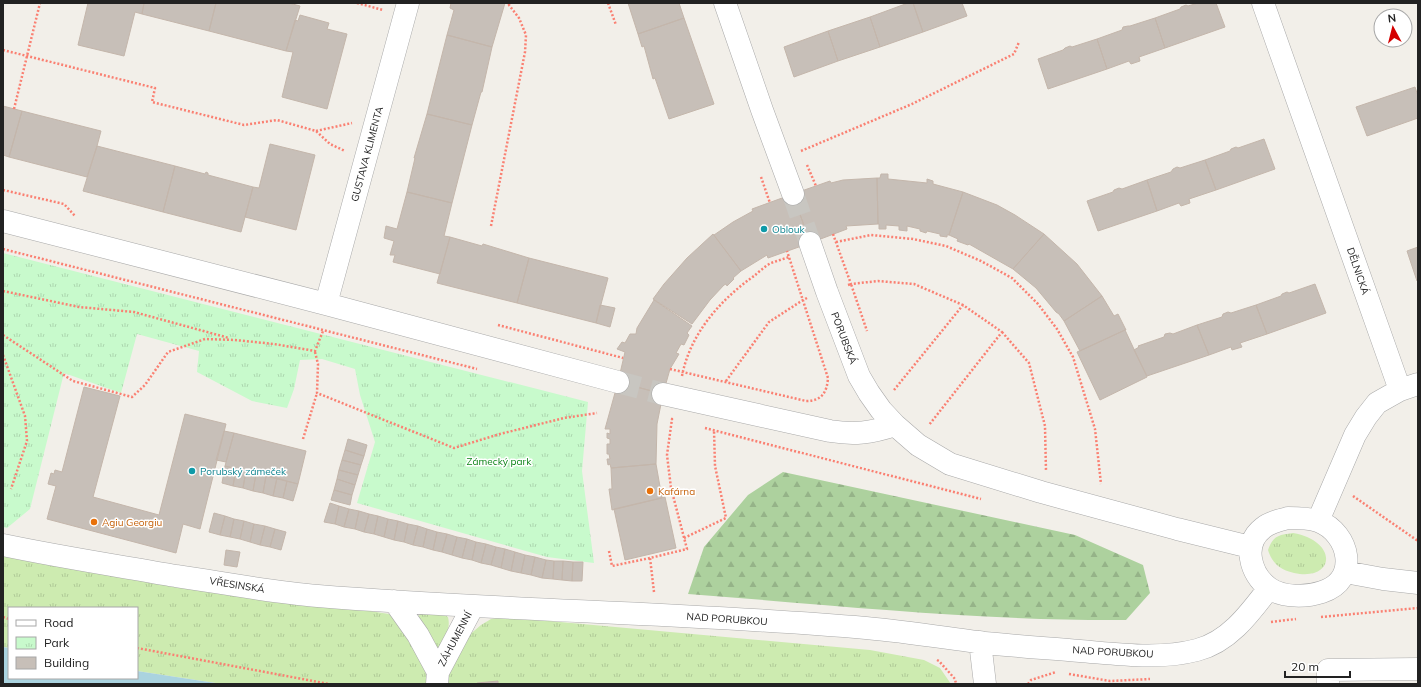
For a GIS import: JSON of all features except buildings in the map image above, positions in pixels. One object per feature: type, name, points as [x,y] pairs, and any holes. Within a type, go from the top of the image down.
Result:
[{"type":"street","name":"GUSTAVA KLIMENTA","points":[[326,304],[408,3]]},
{"type":"street","points":[[725,3],[793,194]]},
{"type":"street","name":"DĚLNICKÁ","points":[[1263,3],[1409,387],[1377,403],[1362,423],[1355,435],[1318,521]]},
{"type":"street","points":[[3,221],[326,304],[618,382]]},
{"type":"street","name":"PORUBSKÁ","points":[[810,243],[859,376],[881,410],[895,426],[918,445],[950,464],[1041,492],[1250,547]]},
{"type":"street","points":[[670,396],[847,434],[864,433],[895,426]]},
{"type":"street","points":[[1293,518],[1318,521],[1332,530],[1341,541],[1347,558],[1345,572],[1334,586],[1323,592],[1295,595],[1276,592],[1269,588],[1262,581],[1251,562],[1250,547],[1256,535],[1263,528],[1275,522],[1293,518]]},
{"type":"street","name":"VŘESINSKÁ","points":[[3,545],[54,555],[272,591],[317,596],[473,606]]},
{"type":"street","points":[[1345,572],[1383,579],[1418,583]]},
{"type":"street","name":"NAD PORUBKOU","points":[[473,606],[644,614],[867,628],[980,642],[1140,656],[1196,650],[1212,645],[1224,638],[1242,622],[1269,588]]},
{"type":"street","name":"ZÁHUMENNÍ","points":[[394,601],[418,635],[437,678]]},
{"type":"street","name":"ZÁHUMENNÍ","points":[[437,678],[473,606]]},
{"type":"street","points":[[980,642],[985,684]]},
{"type":"street","points":[[1328,684],[1328,670],[1418,669]]},
{"type":"path","points":[[14,109],[40,3]]},
{"type":"path","points":[[357,3],[388,11]]},
{"type":"path","points":[[491,226],[525,52],[526,35],[519,18],[509,3]]},
{"type":"path","points":[[608,3],[616,25]]},
{"type":"path","points":[[800,151],[912,104],[1014,54],[1019,42]]},
{"type":"path","points":[[3,50],[154,88],[152,102],[244,125],[277,120],[316,131],[330,144],[347,152],[368,149]]},
{"type":"path","points":[[316,131],[357,122]]},
{"type":"path","points":[[833,234],[869,336]]},
{"type":"path","points":[[836,242],[871,235],[913,239],[946,246],[981,261],[1012,278],[1038,304],[1057,329],[1073,357],[1095,429],[1101,484]]},
{"type":"path","points":[[3,249],[484,371]]},
{"type":"path","points":[[670,369],[806,401],[812,401],[826,391],[828,378],[787,251]]},
{"type":"path","points":[[609,550],[612,566],[687,549],[671,488],[667,455],[672,419],[670,396],[683,372],[691,348],[700,329],[720,304],[770,264],[789,257]]},
{"type":"path","points":[[726,382],[769,322],[802,300],[851,284],[878,281],[914,284],[963,305],[1002,332],[1029,363],[1045,426],[1047,469],[1040,467]]},
{"type":"path","points":[[3,291],[79,306],[134,312],[235,340]]},
{"type":"path","points":[[890,395],[963,305]]},
{"type":"path","points":[[303,439],[317,393],[318,364],[315,352],[323,330]]},
{"type":"path","points":[[926,429],[1002,332]]},
{"type":"path","points":[[3,335],[73,380],[132,397],[145,385],[168,352],[205,339],[274,344],[315,352]]},
{"type":"path","points":[[3,355],[24,416],[27,441],[11,489]]},
{"type":"path","points":[[317,393],[454,448],[508,432],[564,418],[597,412]]},
{"type":"path","points":[[665,418],[679,421]]},
{"type":"path","points":[[700,426],[983,499]]},
{"type":"path","points":[[684,538],[726,518],[715,466],[714,430]]},
{"type":"path","points":[[1094,482],[1108,486]]},
{"type":"path","points":[[650,558],[654,594]]},
{"type":"path","points":[[138,648],[329,684]]},
{"type":"green space","name":"Zámecký park","points":[[3,253],[588,402],[582,471],[594,563],[547,557],[357,503],[375,442],[360,395],[355,369],[322,359],[300,360],[294,389],[287,408],[252,401],[197,372],[199,351],[137,334],[121,393],[64,373],[30,509],[7,528],[3,527]]},
{"type":"green space","points":[[783,472],[1075,535],[1143,565],[1150,593],[1126,620],[1071,620],[962,615],[688,594],[704,547],[748,495]]},
{"type":"green space","points":[[1293,533],[1308,537],[1318,544],[1324,552],[1326,559],[1324,566],[1318,572],[1308,574],[1289,572],[1277,565],[1272,559],[1268,550],[1274,539]]},
{"type":"green space","points":[[3,554],[389,614],[407,630],[424,658],[427,684],[222,684],[138,671],[138,607],[8,607],[8,648],[3,647]]},
{"type":"green space","points":[[422,613],[443,614],[448,617],[449,626],[447,634],[437,649],[417,617]]},
{"type":"green space","points":[[506,617],[870,650],[924,660],[940,668],[951,684],[445,684],[446,668],[468,636],[491,619]]},
{"type":"water","points":[[3,647],[8,648],[8,679],[138,679],[138,671],[222,684],[3,684]]},
{"type":"tunnel","points":[[793,194],[810,243]]},
{"type":"tunnel","points":[[618,382],[663,394]]},
{"type":"place","name":"Oblouk","points":[[764,229]]},
{"type":"place","name":"Porubský zámeček","points":[[192,471]]},
{"type":"place","name":"Kafárna","points":[[650,491]]},
{"type":"place","name":"Agiu Georgiu","points":[[94,522]]}]
